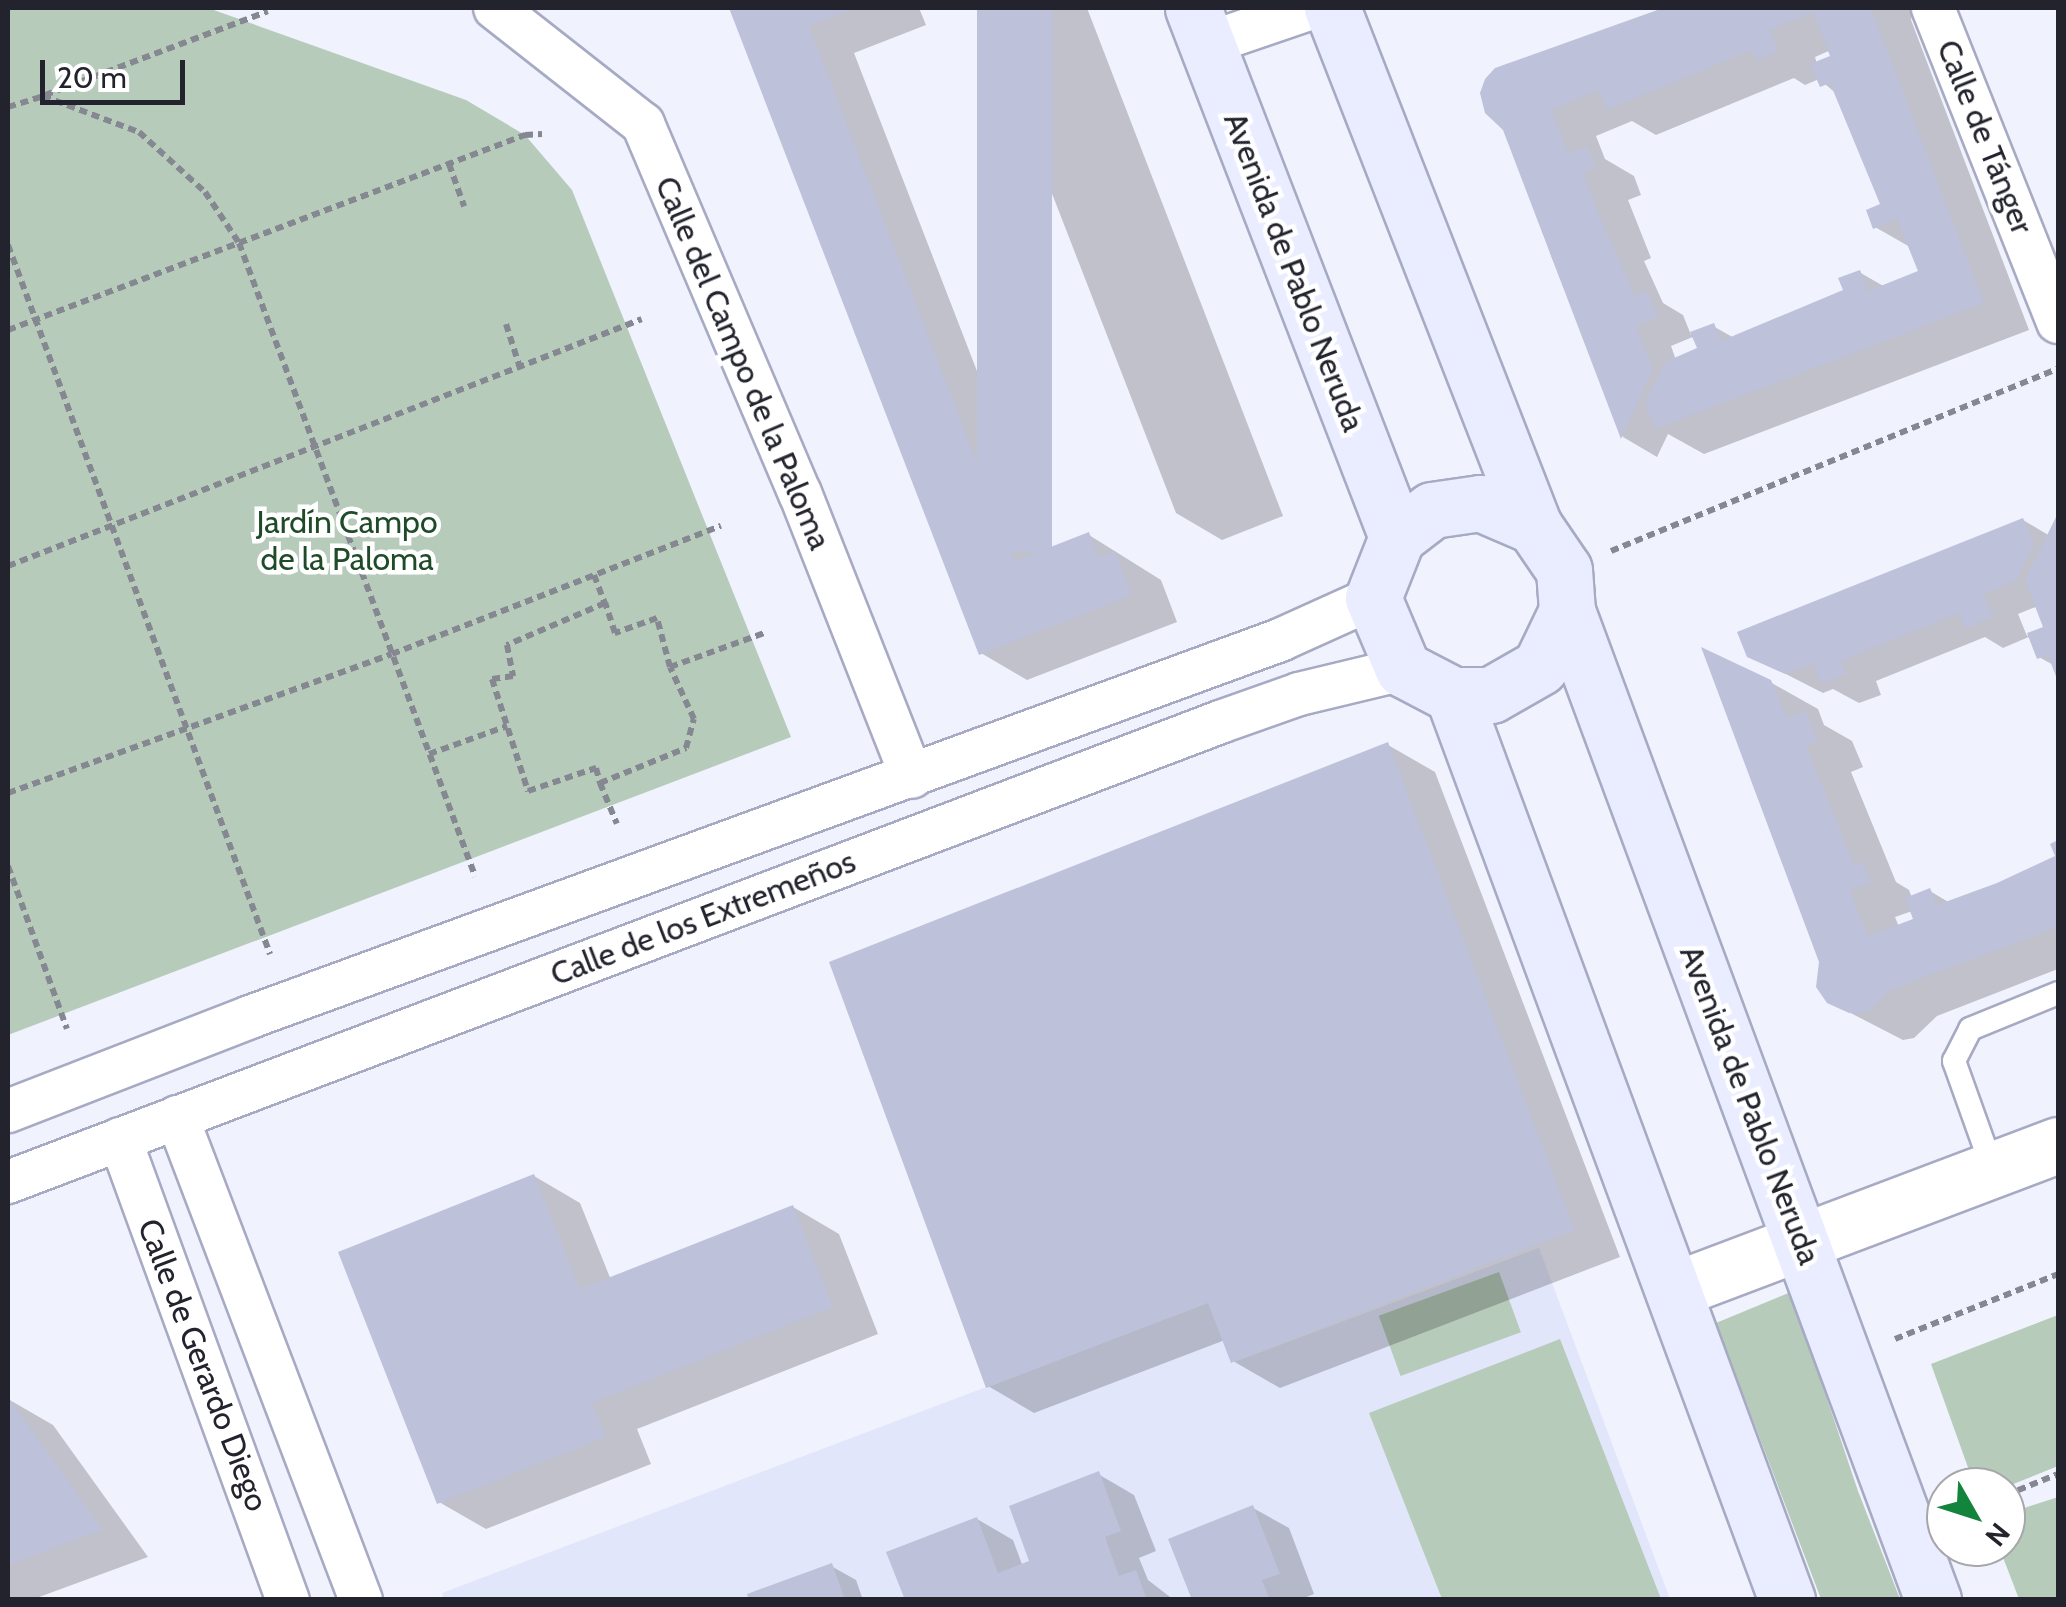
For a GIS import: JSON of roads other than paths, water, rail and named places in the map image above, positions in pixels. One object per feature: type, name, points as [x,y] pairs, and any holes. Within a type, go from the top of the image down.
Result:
[{"type":"main road","points":[[1332,8],[1534,526],[1565,590],[1540,667],[1491,694],[1453,695],[1402,669],[1374,598],[1396,536],[1432,510],[1480,503],[1534,526]]},
{"type":"main road","name":"Avenida de Pablo Neruda","points":[[1200,26],[1396,536]]},
{"type":"main road","name":"Avenida de Pablo Neruda","points":[[1565,590],[1933,1600]]},
{"type":"main road","points":[[1453,695],[1787,1600]]},
{"type":"street","name":"Calle del Campo de la Paloma","points":[[495,8],[644,124],[795,481],[912,777]]},
{"type":"street","points":[[1200,26],[1312,8]]},
{"type":"street","name":"Calle de Tánger","points":[[1933,8],[2058,322]]},
{"type":"street","name":"Calle de los Extremeños","points":[[8,1111],[269,1010],[1280,640],[1374,598]]},
{"type":"street","name":"Calle de los Extremeños","points":[[8,1182],[1299,694],[1402,669]]},
{"type":"street","name":"Calle de Gerardo Diego","points":[[120,1139],[279,1597],[355,1583],[177,1118]]},
{"type":"street","points":[[1674,1290],[2058,1145]]},
{"type":"lane","points":[[1993,1170],[1954,1061],[1970,1028],[2058,993]]},
{"type":"park label","name":"Jardín Campo de la Paloma","points":[[347,542]]}]
